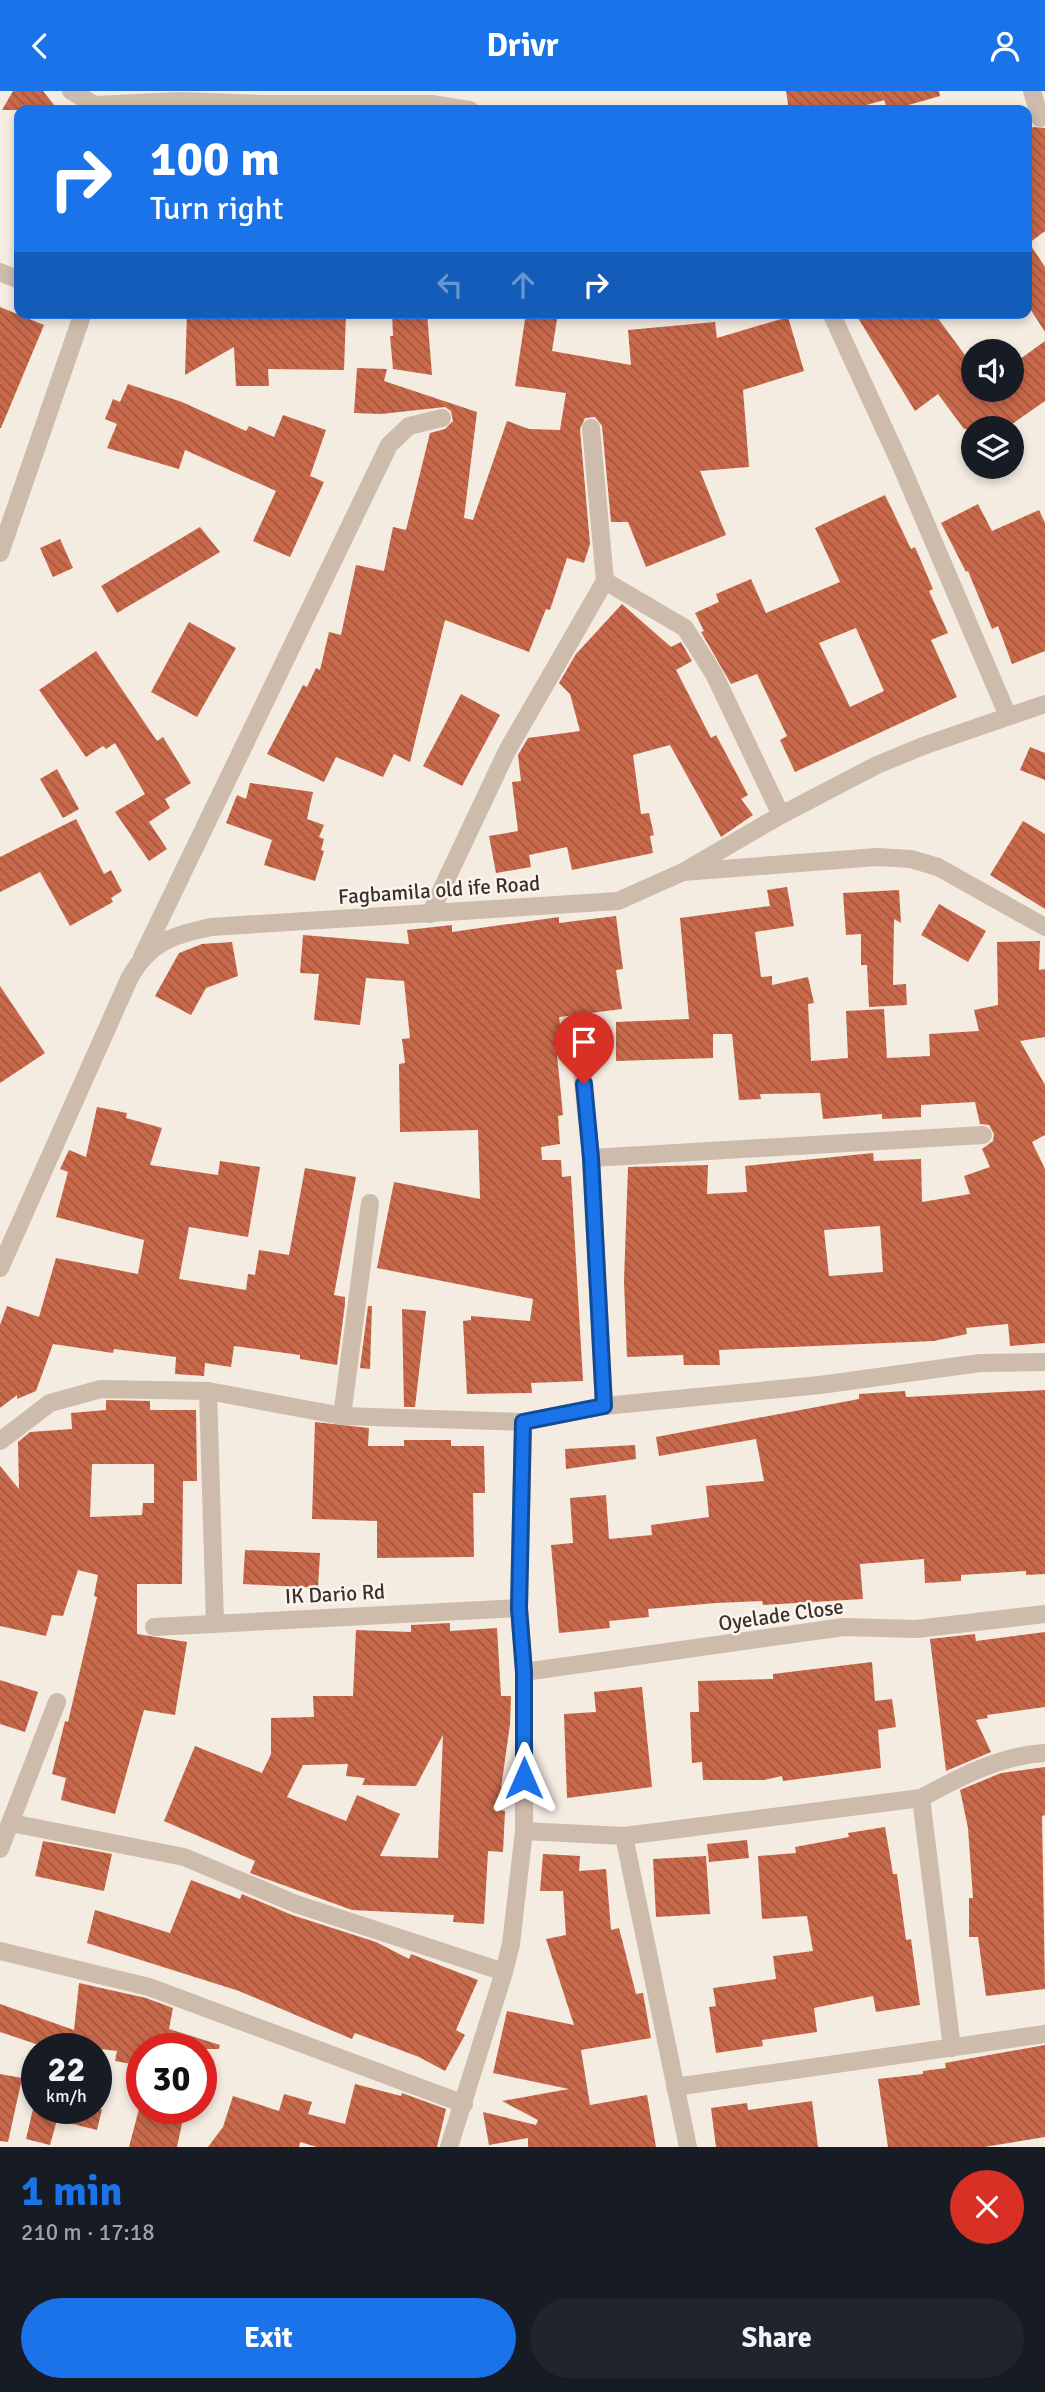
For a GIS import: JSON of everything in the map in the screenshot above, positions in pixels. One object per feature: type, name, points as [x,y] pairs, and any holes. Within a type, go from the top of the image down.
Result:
[{"type":"street","points":[[71,91],[91,105]]},
{"type":"street","points":[[1032,91],[1037,118]]},
{"type":"street","points":[[122,105],[244,97],[260,105]]},
{"type":"street","points":[[298,105],[432,97],[455,105]]},
{"type":"street","points":[[0,553],[82,319]]},
{"type":"street","points":[[834,319],[900,463],[1008,716]]},
{"type":"street","points":[[0,1268],[142,957],[389,445],[409,426],[442,418]]},
{"type":"street","points":[[430,914],[507,751],[605,581],[590,428]]},
{"type":"street","points":[[605,581],[684,628],[692,637],[714,674],[781,815]]},
{"type":"street","name":"Fagbamila old ife Road","points":[[142,957],[174,935],[211,927],[618,901],[683,872],[781,815],[877,765],[1045,704]]},
{"type":"street","points":[[683,872],[877,857],[911,859],[938,867],[1045,927]]},
{"type":"street","points":[[581,1060],[591,1158],[604,1406]]},
{"type":"street","points":[[591,1158],[983,1135]]},
{"type":"street","points":[[342,1416],[370,1203]]},
{"type":"street","points":[[0,1441],[50,1403],[101,1389],[208,1391],[342,1416],[523,1422],[604,1406],[820,1385],[980,1363],[1045,1362]]},
{"type":"street","points":[[208,1391],[215,1622]]},
{"type":"street","points":[[449,2147],[453,2126],[464,2104],[504,1972],[524,1831],[524,1672],[519,1608],[523,1422]]},
{"type":"street","name":"IK Dario Rd","points":[[154,1627],[519,1608]]},
{"type":"street","name":"Oyelade Close","points":[[524,1672],[844,1627],[916,1629],[1045,1614]]},
{"type":"street","points":[[0,1849],[57,1702]]},
{"type":"street","points":[[524,1831],[624,1836],[921,1798],[962,1775],[1023,1754],[1045,1753]]},
{"type":"street","points":[[921,1798],[952,2047]]},
{"type":"street","points":[[11,1823],[184,1857],[296,1904],[504,1972]]},
{"type":"street","points":[[624,1836],[688,2147]]},
{"type":"street","points":[[0,1951],[149,1987],[464,2104]]},
{"type":"street","points":[[675,2087],[1045,2034]]},
{"type":"building","points":[[13,91],[43,91],[54,105],[14,105],[14,110],[2,110]]},
{"type":"building","points":[[786,91],[939,91],[940,96],[908,105],[886,105],[884,100],[866,105],[788,105]]},
{"type":"building","points":[[1032,128],[1045,128],[1045,231],[1032,241]]},
{"type":"building","points":[[1032,248],[1045,267],[1045,332],[1032,312]]},
{"type":"building","points":[[0,307],[14,313],[14,319],[29,319],[44,325],[0,428]]},
{"type":"building","points":[[187,319],[346,319],[344,370],[268,369],[269,386],[236,386],[234,347],[185,375]]},
{"type":"building","points":[[392,319],[427,319],[432,375],[393,369],[390,336],[393,336]]},
{"type":"building","points":[[525,319],[557,319],[552,351],[631,365],[628,330],[715,322],[717,338],[789,319],[804,371],[743,390],[749,467],[700,471],[726,535],[646,567],[628,522],[611,522],[602,426],[595,417],[585,418],[580,429],[590,544],[584,563],[567,558],[550,610],[546,609],[529,652],[445,620],[410,762],[394,754],[383,777],[336,757],[324,782],[267,754],[303,685],[307,687],[316,668],[320,670],[329,632],[341,635],[356,565],[384,571],[393,527],[406,530],[430,433],[445,429],[453,421],[451,411],[445,407],[381,414],[354,413],[357,368],[387,369],[384,381],[477,412],[464,518],[473,520],[507,421],[529,429],[560,430],[566,393],[515,386]]},
{"type":"building","points":[[859,319],[938,319],[961,350],[961,402],[1024,402],[1024,356],[1045,341],[1045,401],[1024,416],[961,416],[961,425],[938,394],[915,411]]},
{"type":"building","points":[[128,384],[182,402],[246,431],[249,426],[274,437],[283,415],[326,430],[310,476],[324,482],[290,557],[253,541],[276,491],[185,450],[179,469],[107,448],[117,424],[105,419],[113,399],[120,402]]},
{"type":"building","points":[[885,495],[911,549],[915,547],[933,589],[929,591],[948,633],[931,640],[957,697],[795,772],[780,740],[787,736],[757,674],[731,684],[701,632],[704,631],[695,613],[719,602],[716,594],[751,579],[766,613],[840,582],[815,528]],"holes":[[[856,628],[884,691],[850,707],[819,643]]]},
{"type":"building","points":[[978,504],[992,531],[1039,510],[1045,523],[1045,651],[1012,664],[998,626],[992,629],[968,571],[966,572],[941,523]]},
{"type":"building","points":[[200,527],[220,552],[117,613],[101,586]]},
{"type":"building","points":[[60,539],[73,568],[53,577],[40,548]]},
{"type":"building","points":[[622,604],[671,647],[681,642],[692,661],[676,670],[711,738],[716,735],[748,795],[741,799],[753,815],[721,837],[670,745],[633,755],[641,814],[649,813],[654,835],[650,836],[653,853],[572,870],[567,847],[529,855],[531,867],[496,873],[489,836],[518,831],[512,782],[521,781],[518,755],[528,738],[580,731],[570,694],[559,683],[576,654]]},
{"type":"building","points":[[189,622],[236,648],[197,717],[151,692]]},
{"type":"building","points":[[96,651],[157,741],[163,737],[191,783],[165,799],[170,808],[149,822],[167,849],[149,861],[115,812],[145,794],[115,743],[106,749],[103,746],[86,757],[39,690]]},
{"type":"building","points":[[461,694],[500,715],[462,786],[423,766]]},
{"type":"building","points":[[1030,747],[1045,753],[1045,780],[1020,770]]},
{"type":"building","points":[[57,769],[79,809],[63,818],[40,779]]},
{"type":"building","points":[[250,783],[313,792],[307,819],[324,825],[319,837],[324,839],[321,850],[324,851],[315,881],[264,865],[272,840],[226,823],[237,795],[246,799]]},
{"type":"building","points":[[76,819],[104,874],[111,870],[122,891],[111,898],[113,902],[70,926],[40,872],[0,892],[0,857]]},
{"type":"building","points":[[1023,821],[1045,834],[1045,909],[990,875]]},
{"type":"building","points":[[787,887],[794,926],[755,932],[761,977],[772,976],[772,985],[808,977],[814,1003],[808,1004],[811,1061],[848,1058],[846,1011],[884,1009],[887,1058],[930,1056],[929,1034],[979,1031],[974,1010],[998,1005],[997,942],[1040,941],[1039,970],[1045,969],[1045,1037],[1020,1041],[1045,1085],[1045,1135],[1032,1142],[1045,1169],[1045,1343],[1010,1346],[1008,1324],[966,1328],[967,1334],[934,1341],[719,1350],[720,1365],[684,1365],[683,1355],[627,1357],[624,1281],[628,1167],[708,1165],[707,1194],[747,1192],[745,1166],[873,1153],[874,1161],[921,1159],[922,1202],[970,1194],[964,1176],[990,1167],[982,1149],[993,1141],[994,1134],[989,1125],[980,1124],[975,1102],[921,1105],[921,1117],[882,1119],[882,1114],[823,1119],[820,1093],[760,1094],[761,1099],[739,1100],[732,1034],[713,1034],[713,1058],[616,1061],[616,1022],[689,1019],[680,918],[770,906],[767,890]],"holes":[[[880,1226],[883,1272],[829,1276],[824,1230]]]},
{"type":"building","points":[[899,890],[901,923],[894,919],[893,985],[906,984],[907,1005],[869,1007],[867,965],[861,965],[861,934],[846,935],[843,893]]},
{"type":"building","points":[[939,904],[986,931],[968,962],[921,935]]},
{"type":"building","points":[[616,916],[623,969],[616,970],[622,1009],[559,1017],[564,1054],[557,1055],[563,1115],[558,1116],[560,1144],[541,1147],[542,1160],[561,1160],[562,1177],[571,1176],[583,1381],[531,1383],[532,1393],[467,1394],[463,1321],[471,1320],[471,1316],[530,1321],[533,1299],[377,1268],[394,1182],[480,1199],[478,1130],[400,1132],[399,1064],[405,1063],[402,1039],[410,1038],[404,981],[366,978],[360,1025],[314,1020],[319,974],[300,973],[303,935],[409,944],[407,930],[452,925],[452,932],[559,917],[559,923]]},
{"type":"building","points":[[232,942],[238,976],[206,988],[191,1015],[155,996],[179,953],[202,944]]},
{"type":"building","points":[[0,986],[45,1053],[0,1083]]},
{"type":"building","points":[[97,1107],[127,1113],[126,1118],[162,1128],[150,1165],[218,1175],[220,1161],[260,1167],[248,1237],[189,1227],[179,1279],[246,1290],[248,1274],[255,1275],[259,1250],[289,1255],[305,1168],[356,1177],[334,1295],[345,1297],[337,1365],[300,1359],[300,1355],[234,1346],[231,1367],[205,1363],[204,1376],[175,1374],[176,1357],[114,1349],[113,1353],[53,1344],[36,1391],[17,1399],[17,1395],[0,1408],[0,1325],[7,1306],[39,1317],[56,1258],[138,1274],[144,1240],[56,1217],[68,1172],[60,1169],[69,1150],[86,1157]]},
{"type":"building","points":[[368,1306],[372,1306],[370,1369],[360,1368]]},
{"type":"building","points":[[402,1309],[426,1311],[415,1407],[404,1407]]},
{"type":"building","points":[[1045,1390],[1045,1574],[1026,1575],[1026,1571],[961,1575],[961,1581],[925,1583],[924,1559],[860,1564],[863,1599],[763,1605],[762,1601],[716,1603],[648,1609],[649,1617],[609,1621],[610,1628],[559,1633],[551,1545],[573,1543],[570,1498],[606,1495],[609,1539],[652,1535],[651,1525],[709,1517],[706,1486],[764,1481],[756,1439],[659,1456],[656,1437],[859,1399],[859,1394],[905,1391],[906,1397]]},
{"type":"building","points":[[106,1400],[150,1401],[150,1410],[196,1410],[197,1481],[183,1481],[182,1584],[137,1584],[137,1634],[187,1642],[175,1715],[144,1710],[115,1814],[61,1800],[66,1778],[52,1774],[65,1721],[68,1722],[97,1597],[94,1596],[98,1575],[78,1570],[63,1616],[52,1615],[46,1636],[0,1626],[0,1466],[19,1489],[18,1442],[30,1432],[72,1429],[71,1413],[106,1410]],"holes":[[[92,1464],[154,1464],[154,1503],[143,1503],[142,1515],[90,1517]]]},
{"type":"building","points":[[315,1422],[369,1428],[368,1446],[404,1446],[404,1440],[451,1440],[451,1446],[484,1446],[485,1493],[473,1493],[474,1557],[377,1558],[377,1521],[312,1519]]},
{"type":"building","points":[[635,1445],[636,1459],[566,1469],[565,1449]]},
{"type":"building","points":[[245,1550],[320,1553],[318,1588],[243,1584]]},
{"type":"building","points":[[450,1623],[450,1631],[497,1628],[501,1696],[511,1696],[510,1724],[498,1810],[505,1811],[503,1852],[488,1851],[484,1924],[453,1922],[454,1915],[352,1910],[250,1873],[255,1861],[164,1821],[195,1746],[262,1773],[271,1754],[271,1718],[314,1717],[313,1696],[353,1696],[356,1630],[411,1632],[411,1625]],"holes":[[[443,1735],[438,1858],[380,1856],[400,1814],[357,1795],[346,1821],[287,1797],[303,1765],[348,1764],[346,1776],[365,1778],[362,1785],[416,1786]]]},
{"type":"building","points":[[1045,1632],[1045,1707],[987,1715],[988,1718],[976,1720],[991,1752],[946,1771],[930,1639],[975,1634],[976,1641]]},
{"type":"building","points":[[872,1662],[875,1701],[892,1699],[896,1727],[878,1730],[881,1768],[783,1781],[782,1776],[764,1780],[703,1780],[702,1762],[692,1763],[690,1712],[699,1712],[698,1681],[773,1679],[773,1674]]},
{"type":"building","points":[[0,1680],[38,1692],[25,1732],[0,1724]]},
{"type":"building","points":[[642,1687],[652,1787],[567,1798],[564,1714],[596,1712],[594,1692]]},
{"type":"building","points":[[1045,1767],[1045,1815],[1042,1816],[1045,1989],[986,1996],[978,1937],[969,1937],[969,1898],[973,1898],[968,1828],[960,1790],[1001,1773]]},
{"type":"building","points":[[885,1827],[893,1874],[897,1874],[906,1940],[911,1939],[920,2005],[876,2012],[873,1996],[814,2008],[817,2032],[762,2040],[763,2046],[716,2053],[709,2007],[716,2006],[713,1988],[776,1979],[773,1956],[813,1951],[807,1916],[762,1919],[758,1856],[796,1853],[795,1847],[849,1837],[848,1833]]},
{"type":"building","points":[[747,1840],[749,1858],[709,1862],[707,1844]]},
{"type":"building","points":[[43,1841],[112,1854],[104,1891],[35,1876]]},
{"type":"building","points":[[543,1854],[580,1856],[579,1871],[606,1869],[611,1930],[619,1928],[636,1994],[643,1993],[651,2038],[581,2050],[590,2105],[647,2095],[656,2147],[528,2147],[528,2138],[489,2145],[483,2112],[536,2125],[538,2120],[502,2101],[569,2089],[493,2073],[507,2011],[574,2025],[546,1939],[566,1935],[563,1891],[540,1891]]},
{"type":"building","points":[[706,1856],[710,1914],[656,1917],[653,1859]]},
{"type":"building","points":[[191,1880],[240,1899],[242,1894],[292,1915],[376,1942],[409,1959],[411,1954],[478,1980],[456,2030],[465,2035],[445,2071],[419,2057],[355,2033],[352,2039],[239,1991],[87,1943],[95,1910],[170,1933]]},
{"type":"building","points":[[79,1983],[146,1998],[173,2008],[169,2029],[182,2033],[126,2033],[126,2063],[115,2061],[117,2051],[112,2050],[112,2033],[21,2033],[21,2039],[0,2032],[0,2004],[74,2030]]},
{"type":"building","points":[[1045,2045],[1045,2137],[984,2147],[888,2147],[878,2079],[923,2074],[923,2071],[946,2068],[945,2063]]},
{"type":"building","points":[[0,2074],[21,2078],[21,2083],[8,2142],[0,2141]]},
{"type":"building","points":[[355,2084],[401,2096],[402,2093],[446,2109],[437,2147],[317,2147],[300,2142],[299,2147],[208,2147],[223,2127],[233,2096],[279,2111],[284,2094],[312,2102],[308,2114],[345,2124]]},
{"type":"building","points":[[812,2101],[818,2147],[716,2147],[711,2108],[747,2103],[748,2110]]},
{"type":"building","points":[[30,2124],[56,2124],[50,2145],[26,2139]]},
{"type":"building","points":[[73,2124],[98,2124],[97,2130]]},
{"type":"building","points":[[135,2124],[182,2124],[177,2147],[129,2147]]},
{"type":"route","points":[[524,1778],[524,1672],[519,1608],[523,1422],[604,1406],[591,1158],[584,1084]]}]
